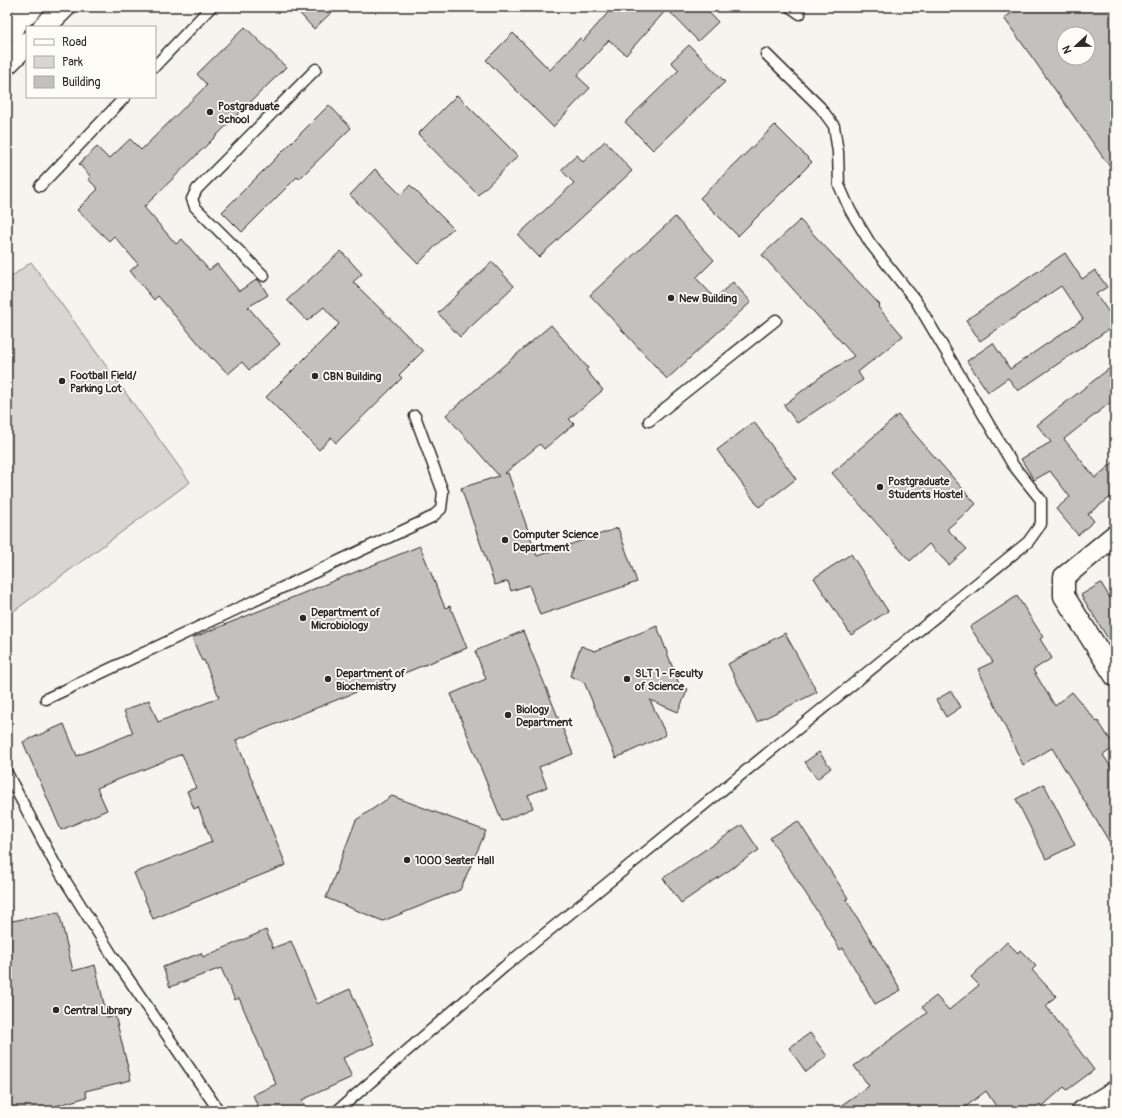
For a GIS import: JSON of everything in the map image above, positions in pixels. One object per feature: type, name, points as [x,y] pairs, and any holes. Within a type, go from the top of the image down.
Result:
[{"type":"main road","points":[[7,32],[32,7]]},
{"type":"main road","points":[[45,26],[64,7]]},
{"type":"main road","points":[[7,63],[26,44]]},
{"type":"street","points":[[1115,535],[1064,577],[1064,596],[1115,676]]},
{"type":"street","points":[[1082,1111],[1115,1091]]},
{"type":"lane","points":[[156,65],[211,7]]},
{"type":"lane","points":[[790,7],[800,14]]},
{"type":"lane","points":[[337,1111],[504,967],[1028,542],[1041,524],[1041,500],[1013,465],[916,301],[870,243],[850,210],[839,185],[838,152],[834,126],[820,107],[766,54]]},
{"type":"lane","points":[[264,276],[195,207],[192,199],[197,189],[316,69]]},
{"type":"lane","points":[[40,186],[124,98]]},
{"type":"lane","points":[[649,421],[776,320]]},
{"type":"lane","points":[[46,699],[432,517],[441,509],[443,492],[415,416]]},
{"type":"lane","points":[[7,773],[56,866],[112,956],[219,1111]]},
{"type":"green space","name":"Football Field/ Parking Lot","points":[[31,262],[190,482],[7,616],[7,280]]},
{"type":"building","points":[[294,7],[337,7],[314,29]]},
{"type":"building","points":[[613,7],[704,7],[718,22],[698,41],[667,9],[626,55],[609,40],[577,76],[590,88],[553,127],[486,60],[513,33],[550,70],[580,38],[583,41]]},
{"type":"building","points":[[1021,7],[1115,7],[1115,174],[1004,18]]},
{"type":"building","points":[[245,27],[286,67],[144,207],[176,244],[182,239],[209,270],[217,264],[239,291],[258,279],[268,295],[248,307],[280,344],[249,370],[242,362],[228,374],[213,358],[212,359],[158,296],[154,300],[130,271],[138,264],[114,236],[109,241],[77,210],[98,189],[88,179],[91,177],[79,164],[97,147],[109,159],[130,139],[141,150],[207,85],[197,74]]},
{"type":"building","points":[[689,45],[725,82],[653,150],[625,122],[679,70],[671,62]]},
{"type":"building","points":[[457,95],[518,156],[478,195],[418,134]]},
{"type":"building","points":[[329,105],[351,128],[299,179],[297,177],[242,232],[222,212]]},
{"type":"building","points":[[775,125],[812,162],[738,236],[700,198]]},
{"type":"building","points":[[605,141],[632,171],[539,257],[518,235],[574,183],[561,170],[577,155],[583,162]]},
{"type":"building","points":[[375,169],[401,195],[410,185],[453,228],[418,264],[350,195]]},
{"type":"building","name":"New Building","points":[[675,217],[714,260],[696,278],[715,298],[733,282],[751,302],[667,379],[590,295]]},
{"type":"building","points":[[800,220],[880,305],[878,307],[903,336],[858,372],[863,380],[797,423],[784,405],[820,377],[854,356],[762,255]]},
{"type":"building","name":"CBN Building","points":[[341,251],[362,274],[353,282],[423,351],[399,375],[402,378],[336,443],[331,437],[319,450],[266,397],[339,324],[324,307],[307,321],[287,300]]},
{"type":"building","points":[[1065,253],[1082,279],[1095,270],[1107,287],[1096,294],[1115,321],[1115,325],[1018,391],[1008,378],[988,392],[967,361],[993,343],[1010,369],[1083,319],[1061,286],[980,341],[966,320]]},
{"type":"building","points":[[492,262],[514,286],[460,337],[438,313]]},
{"type":"building","points":[[551,325],[588,368],[586,370],[603,390],[569,419],[574,424],[544,449],[540,444],[504,474],[508,473],[537,556],[618,528],[637,582],[540,615],[529,585],[511,591],[508,581],[495,585],[461,488],[499,476],[446,415]]},
{"type":"building","points":[[1115,364],[1115,399],[1064,439],[1095,478],[1115,461],[1115,494],[1088,514],[1094,521],[1078,535],[1056,509],[1070,497],[1050,471],[1034,480],[1021,459],[1051,442],[1037,425]]},
{"type":"building","name":"Postgraduate Students Hostel","points":[[898,415],[976,504],[947,529],[967,549],[949,565],[929,544],[910,561],[832,473]]},
{"type":"building","points":[[754,422],[796,479],[759,507],[717,450]]},
{"type":"building","points":[[420,546],[445,608],[450,606],[467,648],[236,740],[286,865],[153,919],[134,873],[212,842],[198,807],[194,809],[187,791],[196,788],[182,754],[97,788],[107,810],[61,830],[23,742],[64,724],[77,756],[133,733],[124,711],[149,700],[158,722],[216,699],[219,697],[204,660],[202,661],[192,638]]},
{"type":"building","points":[[851,554],[888,611],[851,635],[814,578]]},
{"type":"building","points":[[1101,583],[1115,606],[1115,650],[1081,595]]},
{"type":"building","points":[[1017,596],[1043,637],[1040,639],[1052,658],[1033,670],[1055,706],[1072,692],[1097,722],[1098,721],[1115,747],[1103,755],[1115,773],[1115,851],[1052,748],[1023,765],[978,669],[993,662],[970,627]]},
{"type":"building","name":"SLT 1 - Faculty of Science","points":[[657,626],[680,687],[688,689],[678,712],[650,700],[666,735],[616,758],[584,682],[570,676],[581,646],[595,651]]},
{"type":"building","name":"Biology Department","points":[[523,631],[573,754],[539,767],[547,787],[528,795],[533,808],[502,821],[451,694],[486,679],[475,651]]},
{"type":"building","points":[[785,633],[817,692],[757,722],[728,664]]},
{"type":"building","points":[[951,691],[961,707],[946,717],[936,700]]},
{"type":"building","points":[[819,752],[831,768],[817,779],[805,762]]},
{"type":"building","points":[[1044,784],[1075,845],[1046,859],[1016,799]]},
{"type":"building","name":"1000 Seater Hall","points":[[392,796],[486,831],[460,890],[383,921],[326,898],[356,820]]},
{"type":"building","points":[[798,821],[848,898],[846,899],[901,990],[875,1004],[843,948],[840,950],[826,925],[770,838]]},
{"type":"building","points":[[742,825],[759,850],[681,903],[663,878]]},
{"type":"building","name":"Central Library","points":[[59,912],[73,971],[95,965],[107,1017],[115,1015],[131,1080],[85,1091],[87,1097],[39,1111],[7,1111],[7,922]]},
{"type":"building","points":[[266,930],[273,948],[291,941],[317,1004],[350,989],[374,1044],[343,1058],[352,1077],[302,1100],[307,1111],[260,1111],[253,1095],[276,1084],[239,998],[235,1000],[221,968],[170,987],[163,967],[201,953],[203,957]]},
{"type":"building","points":[[1007,942],[1018,953],[1020,950],[1036,966],[1032,970],[1056,996],[1046,1006],[1094,1070],[1067,1090],[1064,1087],[1037,1111],[999,1111],[986,1091],[960,1111],[833,1111],[869,1086],[854,1066],[927,1013],[922,1007],[936,996],[949,1010],[979,985],[971,977]]},
{"type":"building","points":[[810,1033],[827,1056],[806,1072],[789,1048]]},
{"type":"place","name":"Postgraduate School","points":[[210,112]]},
{"type":"place","name":"New Building","points":[[671,298]]},
{"type":"place","name":"CBN Building","points":[[315,376]]},
{"type":"place","name":"Football Field/ Parking Lot","points":[[62,381]]},
{"type":"place","name":"Postgraduate Students Hostel","points":[[880,487]]},
{"type":"place","name":"Computer Science Department","points":[[505,540]]},
{"type":"place","name":"Department of Microbiology","points":[[303,618]]},
{"type":"place","name":"Department of Biochemistry","points":[[328,679]]},
{"type":"place","name":"SLT 1 - Faculty of Science","points":[[627,679]]},
{"type":"place","name":"Biology Department","points":[[508,715]]},
{"type":"place","name":"1000 Seater Hall","points":[[407,860]]},
{"type":"place","name":"Central Library","points":[[56,1010]]}]
